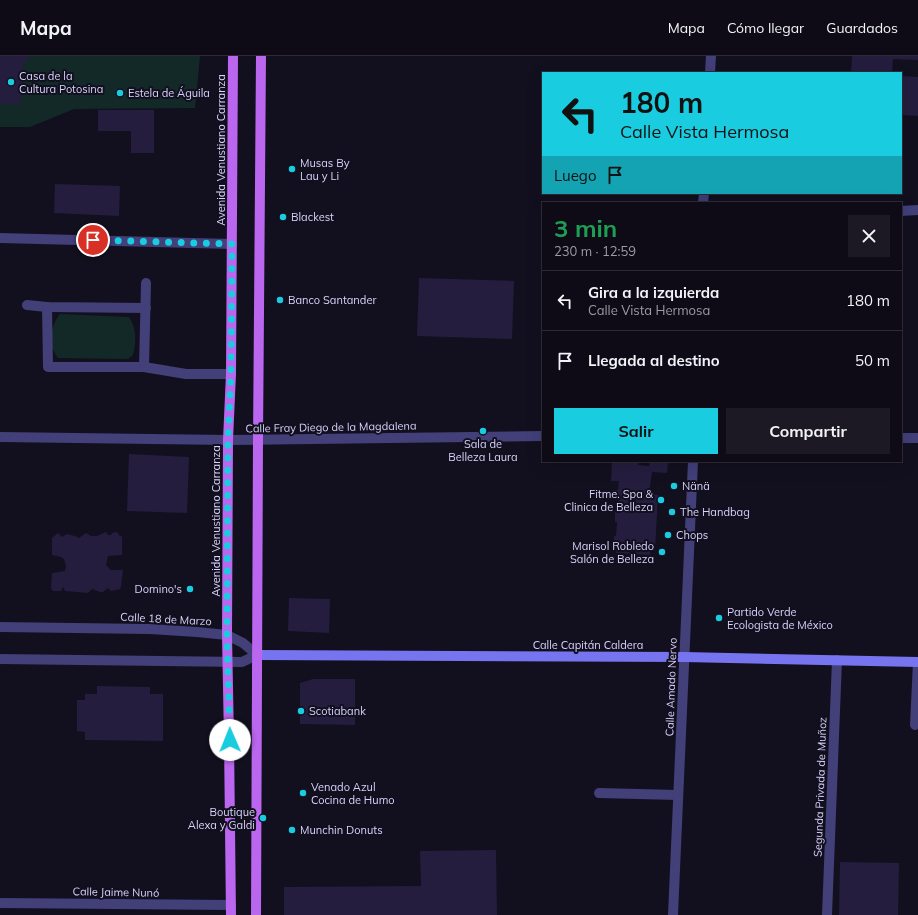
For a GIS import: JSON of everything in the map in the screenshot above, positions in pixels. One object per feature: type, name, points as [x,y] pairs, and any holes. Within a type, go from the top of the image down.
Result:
[{"type":"main road","name":"Avenida Venustiano Carranza","points":[[231,910],[227,635],[228,440],[231,374],[233,56]]},
{"type":"main road","points":[[256,915],[261,56]]},
{"type":"main road","name":"Calle Capitán Caldera","points":[[257,655],[684,657],[918,662]]},
{"type":"street","points":[[710,72],[711,56]]},
{"type":"street","points":[[902,210],[918,210]]},
{"type":"street","points":[[0,238],[232,244]]},
{"type":"street","points":[[144,367],[146,283]]},
{"type":"street","points":[[27,305],[47,307],[146,308]]},
{"type":"street","points":[[47,307],[48,367],[144,367],[186,374],[231,374]]},
{"type":"street","name":"Calle Fray Diego de la Magdalena","points":[[0,437],[228,440],[542,436]]},
{"type":"street","points":[[902,438],[918,438]]},
{"type":"street","name":"Calle Amado Nervo","points":[[673,915],[693,462]]},
{"type":"street","name":"Calle 18 de Marzo","points":[[0,628],[150,629],[227,635],[243,643],[257,655]]},
{"type":"street","points":[[0,659],[242,662],[257,655]]},
{"type":"street","name":"Segunda Privada de Muñoz","points":[[827,915],[837,660]]},
{"type":"street","points":[[915,725],[918,662]]},
{"type":"street","points":[[599,793],[678,795]]},
{"type":"street","name":"Calle Jaime Nunó","points":[[0,903],[231,910]]},
{"type":"green space","points":[[0,56],[200,56],[195,108],[74,109],[30,127],[0,127]]},
{"type":"green space","points":[[60,314],[129,317],[132,322],[135,336],[133,355],[128,359],[58,358],[52,347],[51,336],[54,324]]},
{"type":"building","name":"Casa de la Cultura Potosina","points":[[0,56],[28,56],[28,61],[24,61],[20,105],[0,103]]},
{"type":"building","points":[[852,56],[918,56],[918,60],[893,59],[892,72],[851,72]]},
{"type":"building","points":[[902,76],[918,77],[918,116],[902,115]]},
{"type":"building","points":[[98,110],[154,110],[154,153],[131,153],[131,131],[98,131]]},
{"type":"building","points":[[55,184],[120,186],[119,216],[54,213]]},
{"type":"building","points":[[419,278],[514,281],[512,339],[417,336]]},
{"type":"building","points":[[129,454],[189,457],[187,513],[127,511]]},
{"type":"building","points":[[612,462],[639,462],[638,465],[649,466],[650,462],[668,462],[667,473],[652,472],[649,494],[658,495],[655,551],[650,551],[650,555],[616,553],[617,544],[614,544],[617,522],[615,522],[615,507],[619,508],[619,498],[612,497],[612,490],[618,490],[619,481],[611,481]]},
{"type":"building","points":[[106,532],[108,535],[116,532],[120,537],[122,535],[122,555],[108,556],[106,565],[111,570],[123,570],[120,589],[111,591],[108,588],[103,592],[100,592],[92,589],[88,593],[65,591],[63,587],[61,591],[53,591],[51,588],[52,573],[65,571],[66,566],[64,559],[52,555],[52,538],[58,533],[62,537],[67,534],[79,538],[86,533],[91,536],[97,536]]},
{"type":"building","points":[[289,598],[330,599],[329,633],[288,631]]},
{"type":"building","points":[[313,679],[355,679],[355,725],[300,724],[300,683]]},
{"type":"building","points":[[97,686],[150,687],[150,694],[163,694],[163,741],[85,740],[85,732],[77,731],[77,700],[85,700],[85,694],[97,694]]},
{"type":"building","points":[[496,850],[497,915],[284,915],[284,887],[421,886],[420,851]]},
{"type":"building","points":[[840,862],[899,863],[898,915],[839,915]]},
{"type":"place","name":"Casa de la Cultura Potosina","points":[[11,82]]},
{"type":"place","name":"Estela de Águila","points":[[120,93]]},
{"type":"place","name":"Musas By Lau y Li","points":[[292,169]]},
{"type":"place","name":"Blackest","points":[[283,217]]},
{"type":"place","name":"Banco Santander","points":[[280,300]]},
{"type":"place","name":"Sala de Belleza Laura","points":[[483,431]]},
{"type":"place","name":"Nänä","points":[[674,486]]},
{"type":"place","name":"Fitme. Spa & Clinica de Belleza","points":[[661,500]]},
{"type":"place","name":"The Handbag","points":[[672,512]]},
{"type":"place","name":"Chops","points":[[668,535]]},
{"type":"place","name":"Marisol Robledo Salón de Belleza","points":[[662,552]]},
{"type":"place","name":"Domino's","points":[[190,589]]},
{"type":"place","name":"Partido Verde Ecologista de México","points":[[719,618]]},
{"type":"place","name":"Scotiabank","points":[[301,711]]},
{"type":"place","name":"Venado Azul Cocina de Humo","points":[[303,793]]},
{"type":"place","name":"Boutique Alexa y Galdi","points":[[263,818]]},
{"type":"place","name":"Munchin Donuts","points":[[292,830]]},
{"type":"route","points":[[93,240],[232,244],[231,374],[228,440],[227,635],[230,740]]}]
